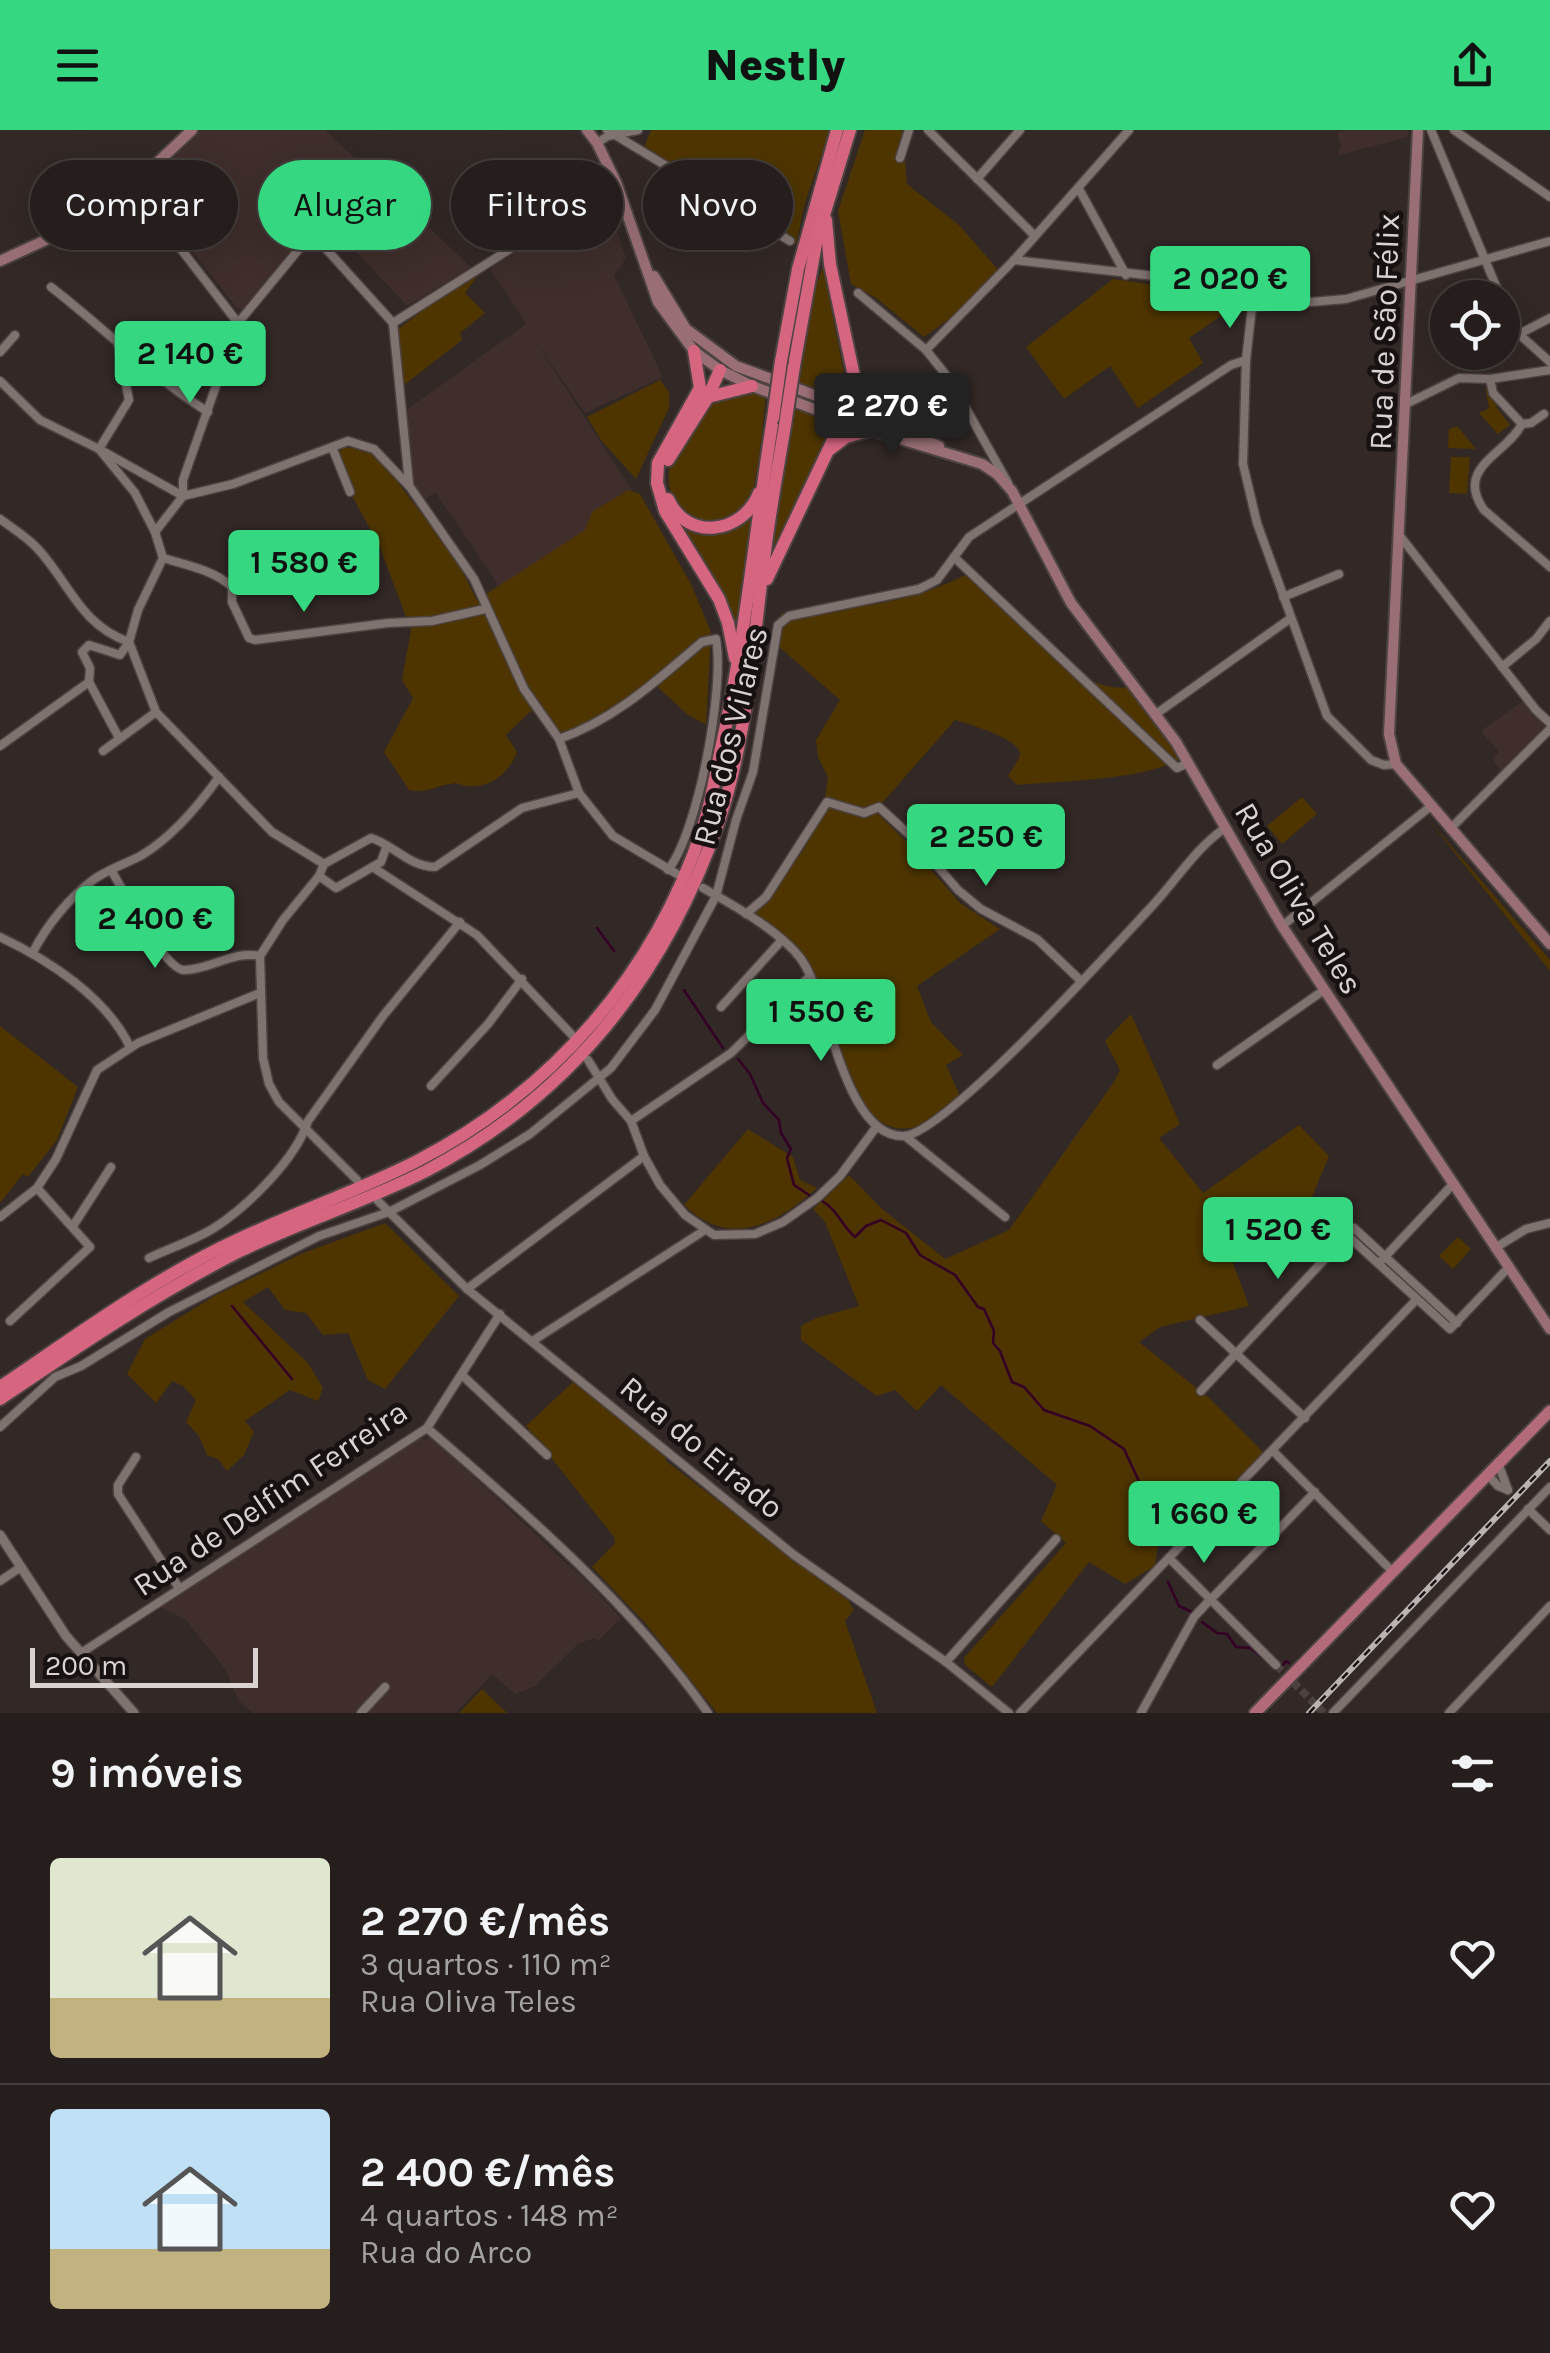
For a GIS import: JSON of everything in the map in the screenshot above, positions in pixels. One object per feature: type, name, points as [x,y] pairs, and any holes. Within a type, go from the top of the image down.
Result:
[{"type":"highway","points":[[0,1399],[152,1299],[240,1251],[424,1171],[503,1125],[564,1074],[626,1004],[682,911],[720,818],[741,724],[762,590],[798,269],[837,130]]},
{"type":"highway","points":[[788,363],[825,207],[850,130]]},
{"type":"highway","points":[[825,207],[830,264],[855,378],[874,424],[846,437],[827,452]]},
{"type":"highway","points":[[694,351],[704,392],[667,463],[666,495],[672,508],[694,525],[722,529],[748,512],[762,486]]},
{"type":"highway","points":[[720,370],[658,463],[656,484],[665,511],[719,599],[738,672]]},
{"type":"highway","points":[[762,590],[833,440],[838,411],[855,378]]},
{"type":"highway","points":[[704,392],[752,386]]},
{"type":"highway","points":[[0,1387],[146,1289],[235,1241],[418,1160],[496,1114],[556,1065],[616,998],[656,938],[704,824],[738,672],[762,486],[779,422]]},
{"type":"main road","points":[[161,160],[192,130]]},
{"type":"main road","name":"Rua Oliva Teles","points":[[587,130],[605,160]]},
{"type":"main road","name":"Rua de São Félix","points":[[1396,764],[1389,734],[1418,130]]},
{"type":"main road","name":"Rua Oliva Teles","points":[[623,202],[658,302],[694,351],[752,386],[820,404]]},
{"type":"main road","points":[[0,261],[30,247]]},
{"type":"main road","name":"Rua Oliva Teles","points":[[640,249],[680,322],[716,354],[820,404],[981,464],[998,474],[1020,504],[1071,604],[1156,714],[1282,926],[1550,1329]]},
{"type":"main road","points":[[716,354],[720,370],[736,366]]},
{"type":"main road","points":[[1396,764],[1550,944]]},
{"type":"main road","points":[[1256,1713],[1550,1410]]},
{"type":"street","points":[[597,143],[611,132],[638,130]]},
{"type":"street","points":[[900,158],[909,130]]},
{"type":"street","points":[[928,130],[1035,236]]},
{"type":"street","points":[[976,179],[1020,130]]},
{"type":"street","points":[[926,350],[1014,260],[1129,130]]},
{"type":"street","points":[[1431,130],[1494,280]]},
{"type":"street","points":[[1454,130],[1550,197]]},
{"type":"street","points":[[611,132],[657,160]]},
{"type":"street","points":[[1079,189],[1126,275]]},
{"type":"street","points":[[155,532],[183,496],[183,480],[238,323],[304,243],[319,241],[393,323],[410,487]]},
{"type":"street","points":[[1014,260],[1182,279],[1230,290],[1252,307],[1346,299],[1550,241]]},
{"type":"street","points":[[182,250],[238,323]]},
{"type":"street","points":[[393,323],[508,250]]},
{"type":"street","points":[[52,286],[118,344],[208,412]]},
{"type":"street","name":"Rua Oliva Teles","points":[[858,294],[926,350],[950,380],[1012,491]]},
{"type":"street","points":[[1252,307],[1243,464],[1257,523],[1326,716],[1371,760],[1396,764]]},
{"type":"street","points":[[1520,333],[1550,318]]},
{"type":"street","points":[[0,352],[16,335]]},
{"type":"street","points":[[1520,335],[1550,362]]},
{"type":"street","points":[[99,449],[130,400],[118,344]]},
{"type":"street","name":"Rua dos Vilares","points":[[716,896],[730,838],[753,772],[778,625],[789,616],[919,588],[937,580],[969,537],[1231,365],[1246,360]]},
{"type":"street","points":[[1406,404],[1459,378],[1550,370]]},
{"type":"street","points":[[1490,378],[1493,393],[1522,424],[1532,424],[1544,414]]},
{"type":"street","points":[[0,381],[40,420],[183,496],[233,484],[348,441],[362,444],[388,461],[410,487],[474,579],[524,689],[559,739],[579,793],[522,808],[435,866],[408,861],[371,838],[324,864],[320,876],[260,956],[264,1058],[269,1084],[280,1102],[357,1180]]},
{"type":"street","points":[[1522,424],[1518,433],[1477,472],[1477,499],[1484,510],[1550,566]]},
{"type":"street","points":[[981,464],[988,446]]},
{"type":"street","points":[[332,447],[350,492]]},
{"type":"street","points":[[99,449],[135,493],[163,558],[120,655],[90,645],[82,652],[90,668],[89,682],[119,738]]},
{"type":"street","points":[[388,461],[404,449]]},
{"type":"street","points":[[0,519],[38,548],[75,603],[114,636],[129,642],[156,712],[272,832],[324,864]]},
{"type":"street","points":[[1400,536],[1550,726],[1450,829]]},
{"type":"street","points":[[954,557],[1178,768],[1188,763]]},
{"type":"street","points":[[163,558],[185,568],[214,573],[232,587],[232,602],[249,638],[255,640],[388,622],[432,621],[485,608]]},
{"type":"street","points":[[1398,562],[1417,558]]},
{"type":"street","points":[[1283,597],[1339,574]]},
{"type":"street","points":[[1156,714],[1291,618]]},
{"type":"street","points":[[1502,667],[1536,639],[1550,621]]},
{"type":"street","name":"Rua dos Vilares","points":[[559,739],[588,729],[621,710],[702,642],[716,640],[720,657],[712,723],[687,832],[672,872],[613,836],[579,793]]},
{"type":"street","points":[[0,746],[89,682]]},
{"type":"street","points":[[103,751],[156,712]]},
{"type":"street","points":[[33,952],[41,935],[73,898],[95,878],[145,854],[197,807],[219,777]]},
{"type":"street","points":[[746,914],[766,897],[827,802],[864,813],[879,807],[914,838],[958,890],[980,909],[1037,939],[1080,980]]},
{"type":"street","points":[[1282,926],[1431,806]]},
{"type":"street","points":[[905,1136],[922,1130],[976,1088],[1154,904],[1210,839],[1225,828]]},
{"type":"street","points":[[320,876],[336,888],[382,862],[386,848]]},
{"type":"street","points":[[374,868],[460,922],[522,978],[574,1036]]},
{"type":"street","points":[[111,870],[149,934],[176,968],[185,970],[226,958],[260,956]]},
{"type":"street","points":[[703,888],[746,914],[801,960],[848,1080],[877,1126],[905,1136],[1004,1217]]},
{"type":"street","points":[[0,1427],[55,1377],[168,1312],[318,1236],[389,1212],[504,1152],[611,1068],[654,1010],[716,896]]},
{"type":"street","points":[[148,1258],[213,1228],[256,1194],[304,1136],[383,1016],[460,922]]},
{"type":"street","points":[[0,937],[33,952],[92,1000],[121,1028],[130,1047]]},
{"type":"street","points":[[721,1007],[781,941]]},
{"type":"street","points":[[631,1121],[731,1053],[810,976]]},
{"type":"street","points":[[431,1086],[488,1024],[522,978]]},
{"type":"street","points":[[1217,1065],[1324,990]]},
{"type":"street","points":[[0,1216],[37,1188],[56,1158],[97,1070],[130,1047],[260,993]]},
{"type":"street","points":[[588,1060],[598,1080],[631,1121],[660,1185],[685,1214],[714,1235],[754,1234],[783,1222],[840,1176],[877,1126]]},
{"type":"street","points":[[467,1289],[644,1156]]},
{"type":"street","points":[[73,1226],[111,1166]]},
{"type":"street","points":[[1382,1260],[1453,1184]]},
{"type":"street","points":[[10,1321],[90,1248],[37,1188]]},
{"type":"street","name":"Rua do Eirado","points":[[378,1201],[467,1289],[794,1554],[946,1662],[1009,1713]]},
{"type":"street","points":[[1496,1248],[1526,1229],[1550,1223]]},
{"type":"street","points":[[534,1340],[705,1230]]},
{"type":"street","points":[[1201,1391],[1351,1232],[1457,1323]]},
{"type":"street","points":[[1382,1260],[1450,1329],[1509,1267]]},
{"type":"street","points":[[1020,1713],[1417,1299]]},
{"type":"street","name":"Rua de Delfim Ferreira","points":[[81,1652],[427,1428],[500,1314]]},
{"type":"street","points":[[1200,1320],[1305,1418]]},
{"type":"street","points":[[462,1375],[547,1455]]},
{"type":"street","points":[[427,1428],[586,1570],[678,1670],[708,1713]]},
{"type":"street","points":[[1274,1452],[1392,1572]]},
{"type":"street","points":[[136,1457],[118,1485],[118,1494],[180,1588]]},
{"type":"street","points":[[1498,1464],[1501,1484]]},
{"type":"street","points":[[1488,1475],[1501,1484]]},
{"type":"street","points":[[1475,1488],[1501,1484]]},
{"type":"street","points":[[1333,1713],[1550,1486]]},
{"type":"street","points":[[1141,1713],[1194,1617],[1315,1492]]},
{"type":"street","points":[[1222,1506],[1264,1546]]},
{"type":"street","points":[[1528,1509],[1550,1530]]},
{"type":"street","points":[[0,1534],[66,1636],[130,1709]]},
{"type":"street","points":[[946,1662],[1056,1540]]},
{"type":"street","points":[[1170,1559],[1276,1665]]},
{"type":"street","points":[[0,1582],[21,1567]]},
{"type":"street","points":[[1449,1713],[1550,1606]]},
{"type":"street","points":[[361,1713],[385,1688]]},
{"type":"shaded area","points":[[200,130],[325,130],[357,160],[258,160],[258,250],[292,250],[242,309],[237,308],[191,250],[238,250],[238,160],[170,160]]},
{"type":"shaded area","points":[[651,130],[830,130],[805,203],[796,244],[793,160],[655,160],[642,152]]},
{"type":"shaded area","points":[[865,130],[902,130],[907,184],[959,225],[1000,272],[963,309],[924,337],[876,298],[851,284],[838,211]]},
{"type":"shaded area","points":[[1408,130],[1408,137],[1339,155],[1337,133]]},
{"type":"shaded area","points":[[431,229],[471,267],[407,306],[354,250],[431,250]]},
{"type":"shaded area","points":[[519,250],[623,250],[626,259],[614,275],[663,377],[585,413],[533,338],[648,515],[493,594],[497,583],[435,492],[423,501],[414,486],[405,411],[526,324],[490,269]]},
{"type":"shaded area","points":[[823,267],[846,383],[844,391],[834,397],[799,386],[814,290]]},
{"type":"shaded area","points":[[477,277],[465,293],[485,313],[460,333],[462,340],[404,385],[397,330],[455,286]]},
{"type":"shaded area","points":[[1113,279],[1227,296],[1231,309],[1189,338],[1203,363],[1138,408],[1110,366],[1064,399],[1026,347]]},
{"type":"shaded area","points":[[660,380],[669,392],[669,408],[636,479],[601,440],[587,417]]},
{"type":"shaded area","points":[[1485,386],[1510,425],[1498,434],[1479,413],[1489,408]]},
{"type":"shaded area","points":[[751,393],[766,397],[752,496],[737,515],[723,521],[696,518],[675,501],[670,488],[669,472],[675,454],[708,405]]},
{"type":"shaded area","points":[[795,409],[832,421],[832,431],[777,548],[772,546]]},
{"type":"shaded area","points":[[1457,426],[1476,449],[1448,448],[1449,429]]},
{"type":"shaded area","points":[[345,447],[369,451],[392,475],[455,557],[477,600],[585,530],[592,512],[628,490],[640,494],[691,584],[711,632],[706,725],[687,714],[651,681],[633,697],[569,735],[531,711],[506,735],[517,752],[503,773],[490,782],[409,790],[384,752],[413,698],[402,680],[411,630],[379,545],[351,494],[336,454]]},
{"type":"shaded area","points":[[1451,457],[1470,457],[1467,494],[1449,493]]},
{"type":"shaded area","points":[[670,512],[699,529],[715,533],[753,518],[735,637]]},
{"type":"shaded area","points":[[967,574],[1083,677],[1107,686],[1131,686],[1182,757],[1168,765],[1127,775],[1017,785],[1008,776],[1020,756],[1018,748],[993,733],[955,720],[875,811],[960,903],[1000,929],[917,986],[931,1022],[963,1055],[946,1065],[960,1096],[931,1121],[904,1129],[882,1122],[864,1105],[850,1080],[809,965],[788,942],[753,916],[803,851],[824,805],[828,777],[818,757],[816,740],[840,700],[777,645],[781,613],[828,611],[901,599]]},
{"type":"shaded area","points":[[1523,701],[1546,727],[1501,771],[1492,759],[1499,752],[1481,731]]},
{"type":"shaded area","points":[[1302,797],[1317,814],[1282,844],[1267,826]]},
{"type":"shaded area","points":[[1426,817],[1550,960],[1550,971]]},
{"type":"shaded area","points":[[1131,1014],[1180,1124],[1159,1138],[1203,1193],[1299,1125],[1329,1156],[1307,1209],[1268,1239],[1253,1219],[1224,1239],[1249,1306],[1160,1327],[1139,1342],[1209,1398],[1265,1454],[1217,1506],[1158,1545],[1155,1566],[1125,1584],[1089,1562],[992,1687],[965,1665],[964,1658],[1066,1543],[1041,1521],[1057,1485],[941,1385],[917,1411],[895,1390],[877,1396],[801,1340],[801,1326],[859,1306],[825,1222],[813,1209],[849,1175],[881,1208],[945,1259],[1009,1230],[1114,1082],[1120,1070],[1105,1041]]},
{"type":"shaded area","points":[[0,1026],[78,1087],[57,1140],[28,1177],[23,1174],[0,1203]]},
{"type":"shaded area","points":[[748,1129],[793,1157],[800,1180],[817,1188],[769,1221],[735,1229],[718,1226],[684,1205]]},
{"type":"shaded area","points":[[385,1223],[459,1296],[385,1389],[368,1380],[348,1333],[323,1335],[306,1313],[285,1310],[268,1287],[243,1302],[308,1363],[323,1388],[318,1401],[290,1390],[245,1421],[254,1432],[244,1455],[227,1471],[219,1460],[207,1455],[199,1436],[186,1422],[196,1400],[183,1386],[172,1381],[156,1403],[127,1374],[145,1339],[216,1295],[303,1253]]},
{"type":"shaded area","points":[[1458,1237],[1471,1249],[1453,1269],[1439,1256]]},
{"type":"shaded area","points":[[575,1380],[666,1454],[666,1461],[848,1600],[854,1610],[845,1621],[877,1713],[717,1713],[646,1624],[592,1567],[615,1543],[614,1537],[526,1426]]},
{"type":"shaded area","points":[[430,1436],[621,1618],[598,1641],[595,1638],[579,1643],[535,1686],[515,1694],[492,1674],[456,1713],[253,1713],[238,1700],[226,1670],[186,1620],[161,1607],[422,1437],[426,1440]]},
{"type":"shaded area","points":[[482,1689],[507,1713],[459,1713]]},
{"type":"waterway","points":[[597,928],[614,951]]},
{"type":"waterway","points":[[684,990],[723,1048]]},
{"type":"waterway","points":[[738,1059],[750,1074],[763,1103],[779,1120],[781,1133],[791,1149],[787,1158],[794,1185],[809,1195]]},
{"type":"waterway","points":[[822,1201],[855,1237],[866,1226],[881,1220],[906,1233],[920,1255],[955,1275],[978,1307],[984,1309],[994,1331],[993,1343],[1012,1382],[1024,1387],[1044,1410],[1090,1426],[1124,1449],[1168,1544]]},
{"type":"waterway","points":[[232,1306],[292,1379]]},
{"type":"waterway","points":[[1168,1582],[1179,1606],[1192,1612]]},
{"type":"waterway","points":[[1202,1622],[1217,1633],[1227,1634],[1236,1647],[1251,1648],[1273,1667]]},
{"type":"waterway","points":[[1283,1665],[1289,1663]]},
{"type":"tunnel","points":[[1276,1665],[1324,1713]]},
{"type":"railway","points":[[1309,1713],[1550,1461]]}]
